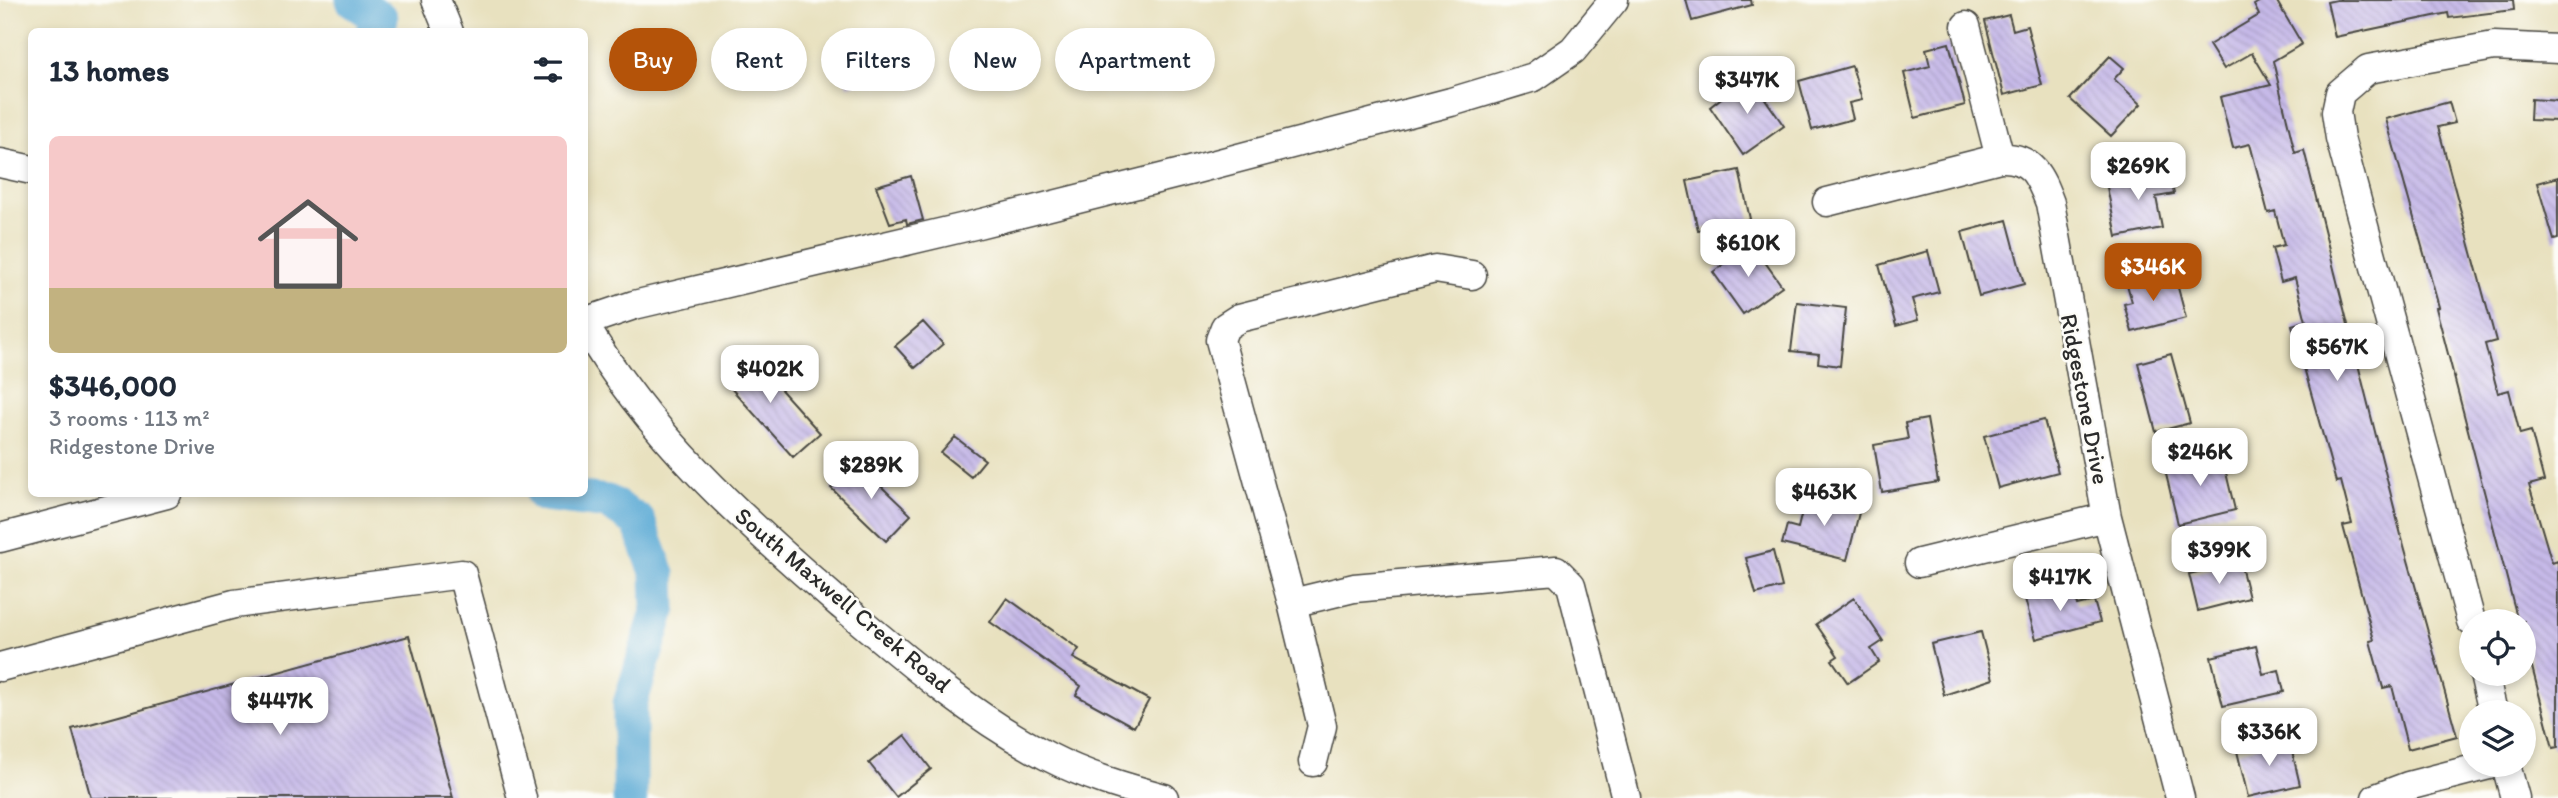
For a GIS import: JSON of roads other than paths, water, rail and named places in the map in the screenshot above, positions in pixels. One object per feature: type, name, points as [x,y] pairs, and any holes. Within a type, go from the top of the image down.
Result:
[{"type":"street","points":[[436,0],[447,28]]},
{"type":"street","points":[[588,322],[634,305],[974,226],[1189,171],[1451,102],[1534,76],[1573,50],[1614,0]]},
{"type":"street","points":[[1827,202],[2000,158],[1966,26]]},
{"type":"street","points":[[2468,609],[2340,138],[2336,111],[2340,93],[2350,81],[2368,69],[2449,52],[2494,46],[2558,49]]},
{"type":"street","name":"Ridgestone Drive","points":[[2000,158],[2014,157],[2032,166],[2040,175],[2050,203],[2107,517],[2180,798]]},
{"type":"street","points":[[0,163],[28,169]]},
{"type":"street","points":[[1313,762],[1322,726],[1292,603],[1220,340],[1225,327],[1238,318],[1435,269],[1472,275]]},
{"type":"street","name":"South Maxwell Creek Road","points":[[588,329],[629,395],[688,461],[755,530],[888,645],[984,718],[1048,756],[1101,781],[1164,798]]},
{"type":"street","points":[[0,538],[127,499]]},
{"type":"street","points":[[1919,564],[2107,517]]},
{"type":"street","points":[[1292,603],[1354,589],[1556,570],[1571,585],[1626,798]]},
{"type":"street","points":[[0,667],[234,604],[462,574],[522,798]]},
{"type":"street","points":[[2376,798],[2408,786],[2459,773]]},
{"type":"street","points":[[2509,777],[2515,798]]},
{"type":"waterway","points":[[353,0],[381,19],[375,28]]},
{"type":"waterway","points":[[567,497],[608,502],[638,521],[658,574],[659,609],[630,704],[630,798]]}]
